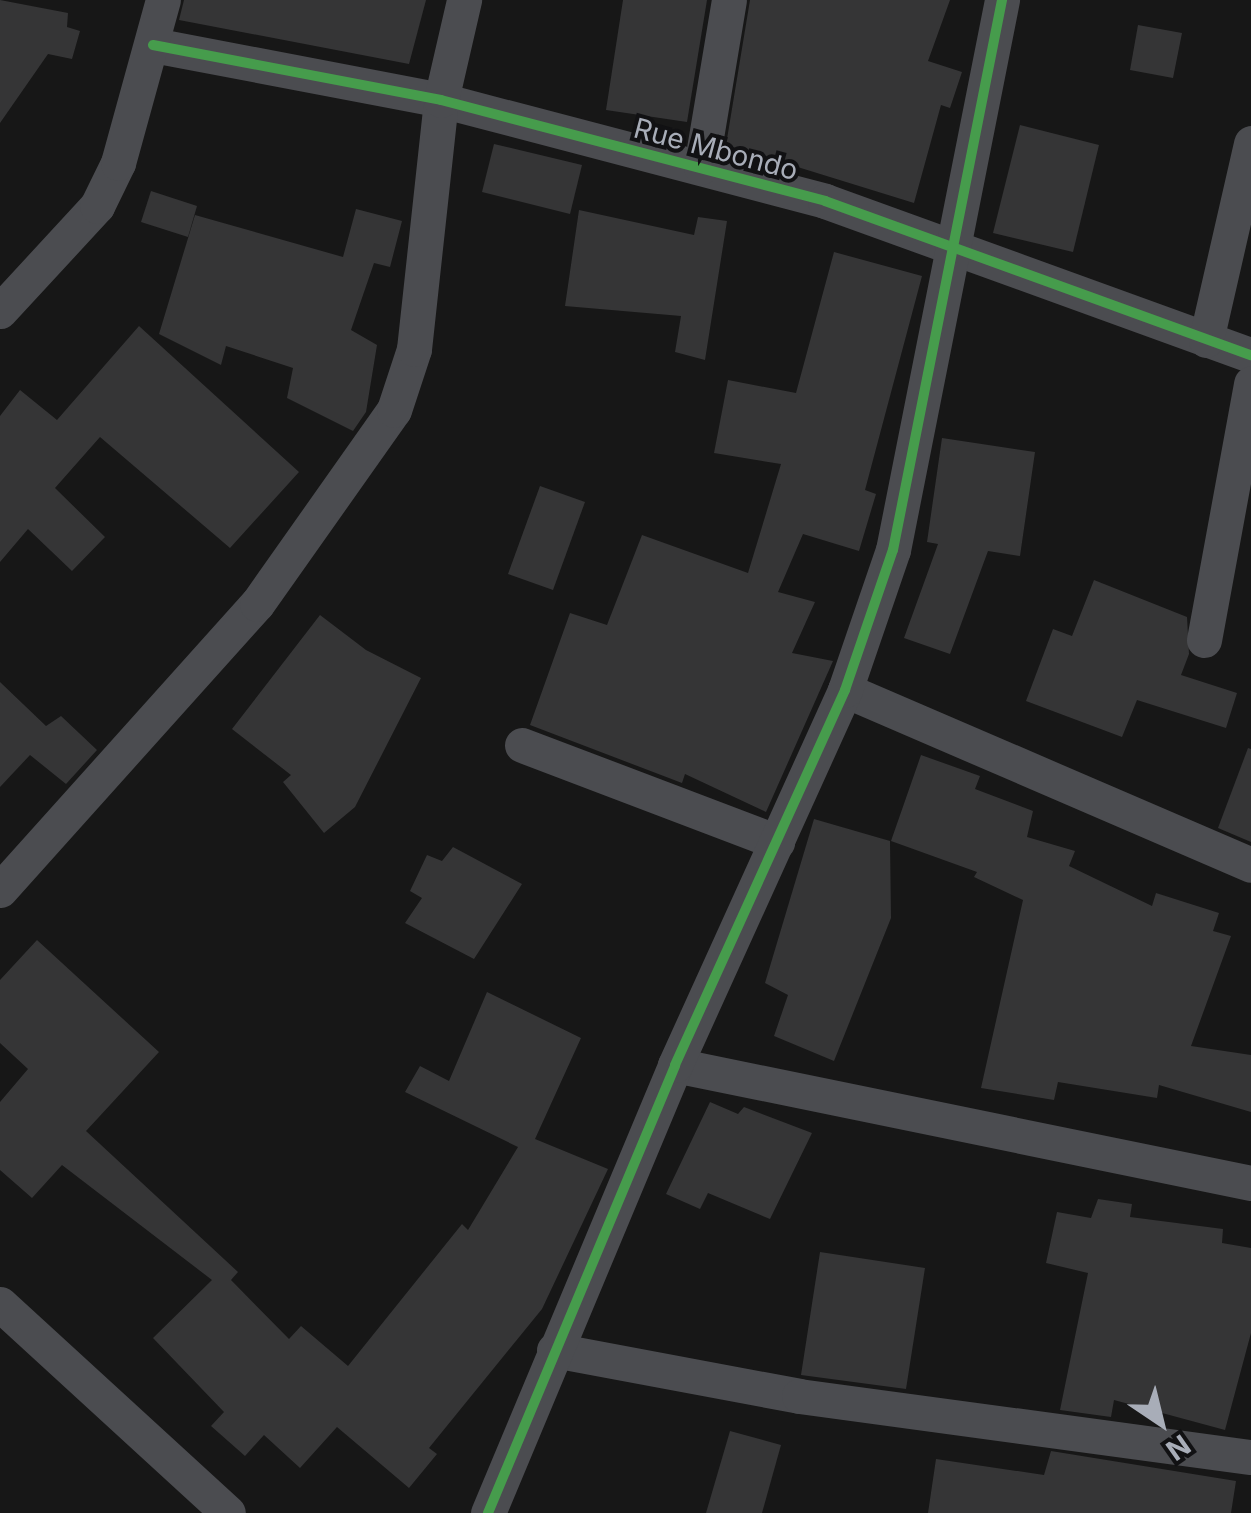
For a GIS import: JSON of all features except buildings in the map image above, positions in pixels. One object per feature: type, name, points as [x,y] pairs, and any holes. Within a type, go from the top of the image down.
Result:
[{"type":"street","points":[[0,311],[98,206],[118,162],[163,0]]},
{"type":"street","points":[[0,890],[257,604],[394,410],[414,348],[441,100],[464,0]]},
{"type":"street","points":[[701,167],[729,0]]},
{"type":"street","points":[[488,1513],[676,1065],[845,690],[903,512],[958,245],[1002,0]]},
{"type":"street","name":"Rue Mbondo","points":[[153,45],[441,100],[701,167],[958,245],[1251,356]]},
{"type":"street","points":[[1206,340],[1251,143]]},
{"type":"street","points":[[1204,640],[1251,383]]},
{"type":"street","points":[[845,690],[1251,864]]},
{"type":"street","points":[[522,746],[777,842]]},
{"type":"street","points":[[676,1065],[1251,1183]]},
{"type":"street","points":[[0,1304],[228,1513]]},
{"type":"street","points":[[554,1350],[799,1396],[1251,1458]]},
{"type":"cycle path","points":[[488,1513],[675,1065],[845,690],[893,550],[1002,0]]},
{"type":"cycle path","points":[[153,45],[441,100],[825,201],[1251,355]]}]
